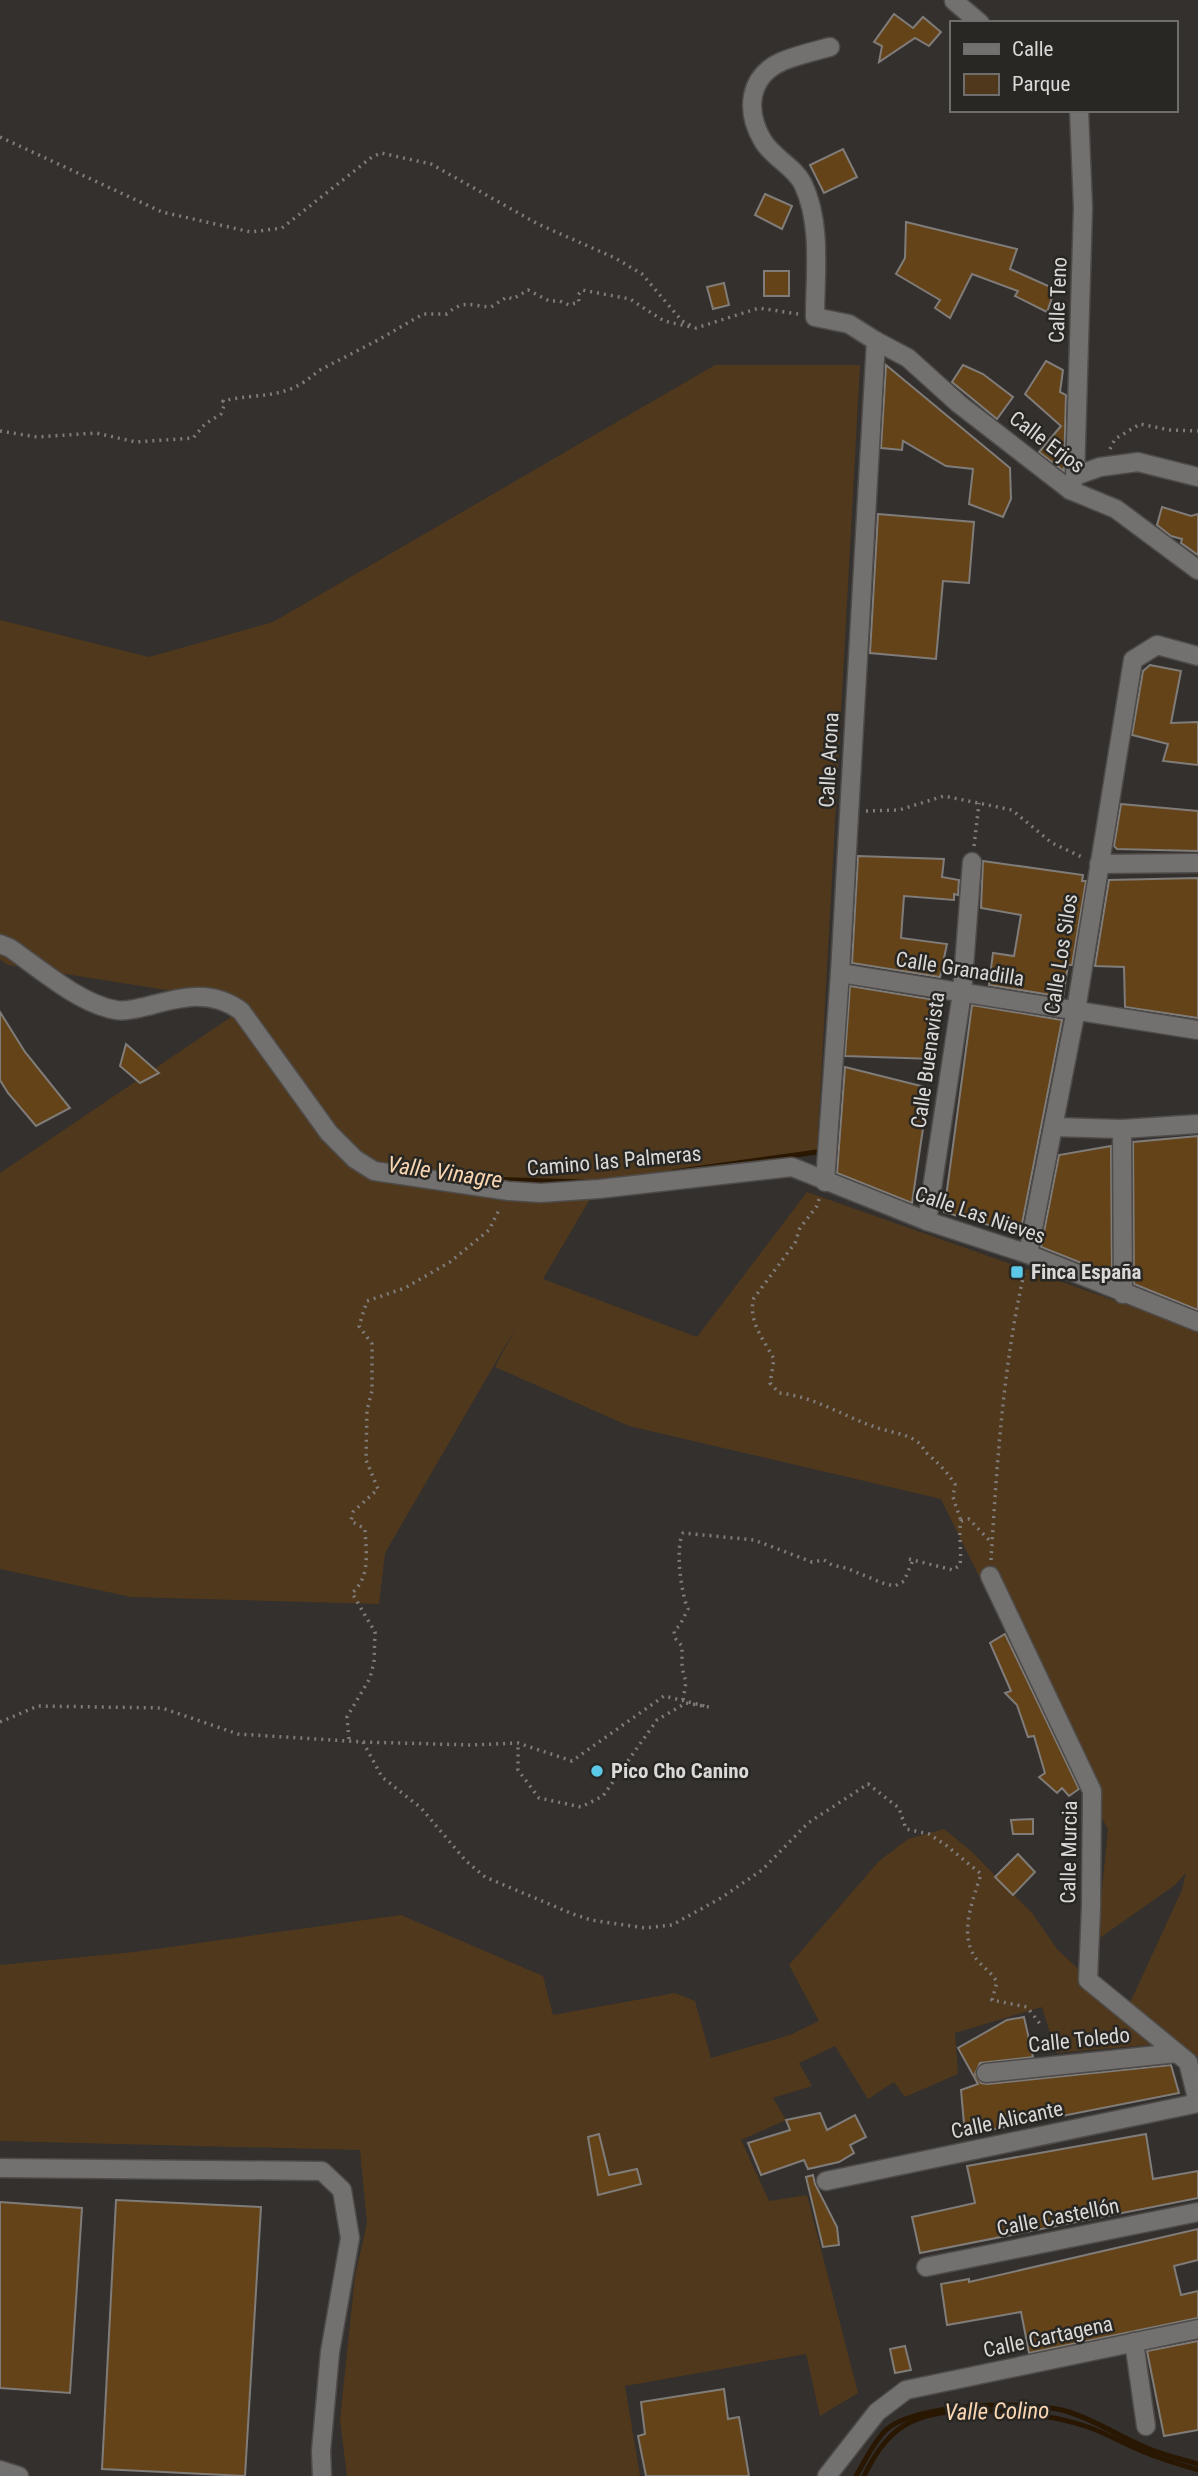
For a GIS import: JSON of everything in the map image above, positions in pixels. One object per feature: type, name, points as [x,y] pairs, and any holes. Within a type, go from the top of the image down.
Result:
[{"type":"street","points":[[954,1],[978,21]]},
{"type":"street","points":[[816,317],[815,227],[803,183],[764,142],[752,111],[752,91],[766,72],[782,61],[830,47]]},
{"type":"street","name":"Calle Teno","points":[[1072,483],[1083,208],[1079,112]]},
{"type":"street","name":"Calle Erjos","points":[[816,317],[849,324],[908,358],[959,404],[1072,483],[1116,509],[1198,570]]},
{"type":"street","name":"Calle Arona","points":[[825,1182],[840,973],[876,341]]},
{"type":"street","points":[[1072,483],[1100,467],[1138,462],[1198,477]]},
{"type":"street","name":"Calle Los Silos","points":[[1028,1254],[1076,1010],[1133,660],[1157,645],[1198,656]]},
{"type":"street","name":"Calle Buenavista","points":[[927,1221],[962,993],[972,862]]},
{"type":"street","points":[[1099,864],[1198,863]]},
{"type":"street","name":"Camino las Palmeras","points":[[0,944],[10,948],[83,998],[116,1010],[131,1010],[187,996],[204,995],[231,1004],[241,1011],[329,1133],[355,1159],[374,1171],[509,1191],[541,1193],[792,1167],[825,1182]]},
{"type":"street","name":"Calle Granadilla","points":[[840,973],[1198,1030]]},
{"type":"street","points":[[1053,1127],[1122,1129],[1198,1124]]},
{"type":"street","points":[[1122,1129],[1123,1294]]},
{"type":"street","name":"Calle Las Nieves","points":[[825,1182],[927,1221],[1028,1254],[1198,1322]]},
{"type":"street","name":"Calle Murcia","points":[[990,1576],[1092,1791],[1087,1980],[1188,2062],[1198,2103]]},
{"type":"street","name":"Calle Toledo","points":[[986,2073],[1177,2053]]},
{"type":"street","name":"Calle Alicante","points":[[826,2181],[1198,2103]]},
{"type":"street","points":[[0,2168],[322,2171],[342,2190],[351,2238],[330,2352],[321,2451],[322,2476]]},
{"type":"street","name":"Calle Castellón","points":[[926,2267],[1198,2212]]},
{"type":"street","name":"Calle Cartagena","points":[[827,2476],[877,2412],[906,2390],[1198,2329]]},
{"type":"street","points":[[1134,2342],[1146,2427]]},
{"type":"street","points":[[0,2470],[19,2476]]},
{"type":"path","points":[[0,137],[162,212],[251,232],[282,228],[372,157],[381,153],[431,164],[538,224],[615,258],[642,274],[682,321],[696,328]]},
{"type":"path","points":[[0,431],[37,437],[96,433],[136,442],[193,438],[205,424],[221,414],[223,401],[239,397],[274,395],[307,381],[318,371],[424,314],[447,314],[456,305],[463,303],[491,307],[528,290],[549,301],[569,305],[579,302],[578,295],[582,290],[592,290],[602,295],[618,295],[647,308],[664,321],[696,328],[759,308],[816,317]]},
{"type":"path","points":[[1100,467],[1115,439],[1140,424],[1171,430],[1198,431]]},
{"type":"path","points":[[849,811],[899,810],[944,796],[979,803],[1012,810],[1052,844],[1099,864]]},
{"type":"path","points":[[972,862],[979,803]]},
{"type":"path","points":[[683,1700],[686,1682],[682,1668],[682,1646],[675,1638],[674,1631],[688,1609],[682,1595],[680,1573],[679,1539],[682,1533],[754,1540],[812,1562],[824,1560],[895,1586],[904,1581],[911,1560],[953,1570],[960,1565],[961,1521],[953,1497],[955,1484],[938,1461],[927,1455],[924,1446],[913,1438],[873,1427],[845,1413],[793,1394],[779,1393],[770,1382],[774,1359],[759,1336],[751,1307],[754,1298],[795,1243],[800,1228],[817,1206],[825,1182]]},
{"type":"path","points":[[349,1739],[347,1717],[370,1678],[374,1662],[375,1632],[352,1593],[363,1583],[367,1560],[365,1529],[351,1521],[353,1512],[378,1489],[366,1460],[367,1410],[372,1391],[372,1344],[359,1326],[367,1301],[405,1288],[438,1269],[489,1230],[509,1191]]},
{"type":"path","points":[[990,1576],[1000,1434],[1013,1328],[1028,1254]]},
{"type":"path","points":[[961,1521],[969,1519],[992,1543]]},
{"type":"path","points":[[0,1723],[38,1706],[162,1708],[238,1734],[363,1742],[518,1744],[572,1761],[664,1696],[709,1706],[686,1703],[657,1720],[603,1796],[581,1807],[539,1798],[518,1770],[518,1744]]},
{"type":"path","points":[[363,1742],[383,1777],[421,1808],[466,1861],[485,1877],[591,1920],[645,1928],[671,1925],[721,1898],[762,1870],[808,1823],[868,1784],[899,1808],[906,1829],[929,1834],[981,1874],[969,1918],[967,1941],[978,1961],[991,1971],[997,1982],[992,2000],[1027,2007],[1041,2025]]},
{"type":"green space","points":[[715,365],[860,365],[817,1152],[600,1182],[543,1279],[697,1337],[807,1192],[1198,1330],[1198,2057],[1190,2055],[1129,2005],[1182,1890],[1186,1873],[1175,1885],[1097,1940],[1108,1829],[1067,1755],[941,1499],[629,1426],[495,1367],[518,1324],[385,1553],[379,1604],[131,1597],[0,1569],[0,1173],[240,1011],[217,998],[8,965],[0,959],[0,620],[149,657],[273,622]]},
{"type":"green space","points":[[944,1829],[971,1851],[1032,1913],[1057,1949],[1158,2044],[1056,2053],[1042,2007],[955,2033],[958,2074],[905,2097],[894,2082],[868,2099],[835,2046],[799,2063],[812,2086],[773,2098],[786,2120],[741,2140],[769,2201],[807,2195],[858,2393],[820,2416],[806,2354],[625,2386],[640,2476],[347,2476],[340,2420],[355,2276],[367,2223],[360,2150],[0,2141],[0,1965],[134,1952],[401,1915],[543,1976],[553,2015],[675,1993],[695,2001],[711,2058],[790,2035],[819,2021],[789,1965],[879,1861],[908,1839]]},
{"type":"building","points":[[894,14],[913,28],[923,17],[941,32],[929,46],[915,38],[879,62],[882,46],[874,42]]},
{"type":"building","points":[[843,149],[857,177],[824,193],[810,165]]},
{"type":"building","points":[[765,194],[792,206],[782,229],[755,215]]},
{"type":"building","points":[[906,222],[1017,249],[1010,269],[1055,289],[1047,312],[1015,296],[1018,291],[972,274],[950,318],[935,308],[940,300],[896,274],[905,258]]},
{"type":"building","points":[[764,271],[789,271],[789,296],[764,296]]},
{"type":"building","points":[[724,283],[729,305],[713,309],[707,287]]},
{"type":"building","points":[[1046,361],[1063,370],[1060,392],[1066,395],[1064,471],[1039,452],[1061,426],[1025,394]]},
{"type":"building","points":[[886,365],[1010,468],[1011,499],[1003,517],[969,504],[973,469],[946,466],[903,441],[902,450],[881,448]]},
{"type":"building","points":[[963,365],[983,374],[1013,397],[997,419],[952,382]]},
{"type":"building","points":[[1162,507],[1191,516],[1198,514],[1198,555],[1181,543],[1182,539],[1171,536],[1157,525]]},
{"type":"building","points":[[878,514],[974,522],[969,583],[943,581],[936,659],[870,653]]},
{"type":"building","points":[[1150,665],[1181,671],[1171,723],[1198,722],[1198,765],[1163,761],[1168,744],[1132,735],[1143,671]]},
{"type":"building","points":[[1121,804],[1198,811],[1198,851],[1117,849],[1114,846]]},
{"type":"building","points":[[858,856],[944,859],[942,877],[959,880],[958,895],[954,894],[954,900],[904,896],[901,938],[947,944],[940,977],[852,963]]},
{"type":"building","points":[[983,861],[1083,875],[1082,881],[1086,881],[1072,965],[1068,965],[1063,997],[989,985],[993,953],[1014,956],[1021,915],[981,908]]},
{"type":"building","points":[[1198,878],[1198,1018],[1125,1007],[1124,967],[1095,966],[1109,880]]},
{"type":"building","points":[[850,986],[941,1001],[934,1059],[845,1056]]},
{"type":"building","points":[[972,1005],[1062,1020],[1020,1234],[944,1212]]},
{"type":"building","points":[[0,1012],[25,1052],[70,1108],[36,1126],[0,1080]]},
{"type":"building","points":[[126,1044],[159,1073],[140,1083],[120,1066]]},
{"type":"building","points":[[845,1067],[929,1088],[912,1203],[837,1173]]},
{"type":"building","points":[[1198,1136],[1198,1310],[1134,1284],[1133,1142]]},
{"type":"building","points":[[1111,1146],[1112,1275],[1041,1247],[1059,1155]]},
{"type":"building","points":[[1005,1634],[1079,1789],[1069,1796],[1062,1788],[1057,1793],[1039,1777],[1045,1773],[1034,1736],[1028,1737],[1017,1705],[1005,1693],[1011,1691],[990,1643]]},
{"type":"building","points":[[1033,1819],[1033,1834],[1013,1834],[1011,1820]]},
{"type":"building","points":[[1018,1854],[1035,1872],[1013,1895],[995,1877]]},
{"type":"building","points":[[1024,2017],[1033,2057],[980,2063],[975,2074],[981,2083],[1171,2065],[1179,2093],[965,2135],[961,2090],[978,2084],[958,2048],[1007,2020]]},
{"type":"building","points":[[820,2113],[827,2130],[855,2115],[866,2137],[850,2145],[854,2153],[839,2162],[808,2169],[804,2160],[761,2175],[748,2143],[790,2130],[786,2120]]},
{"type":"building","points":[[599,2134],[609,2175],[637,2169],[641,2184],[598,2195],[588,2137]]},
{"type":"building","points":[[1146,2134],[1153,2179],[1198,2171],[1198,2198],[920,2253],[912,2217],[975,2203],[967,2166]]},
{"type":"building","points":[[813,2175],[837,2227],[839,2245],[823,2247],[806,2177]]},
{"type":"building","points":[[116,2200],[261,2207],[245,2476],[102,2469]]},
{"type":"building","points":[[0,2202],[82,2208],[70,2393],[0,2388]]},
{"type":"building","points":[[1198,2229],[1198,2260],[1174,2266],[1181,2295],[1198,2291],[1198,2318],[1029,2353],[1021,2312],[947,2325],[941,2284],[969,2279],[969,2282]]},
{"type":"building","points":[[1198,2341],[1198,2430],[1164,2436],[1147,2351]]},
{"type":"building","points":[[905,2346],[911,2370],[895,2373],[890,2349]]},
{"type":"building","points":[[724,2389],[728,2419],[739,2417],[749,2476],[646,2476],[638,2436],[645,2434],[641,2402]]},
{"type":"waterway","name":"Valle Vinagre","points":[[673,1172],[817,1152]]},
{"type":"waterway","name":"Valle Vinagre","points":[[488,1179],[583,1182]]},
{"type":"waterway","name":"Valle Colino","points":[[856,2476],[881,2436],[900,2421],[946,2409],[1002,2405],[1052,2408],[1069,2412],[1137,2444],[1198,2464]]},
{"type":"waterway","points":[[864,2476],[884,2444],[904,2425],[931,2415],[975,2411],[1000,2411],[1070,2422],[1095,2429],[1135,2448],[1198,2470]]},
{"type":"place","name":"Finca España","points":[[1017,1272]]},
{"type":"place","name":"Pico Cho Canino","points":[[597,1771]]}]
